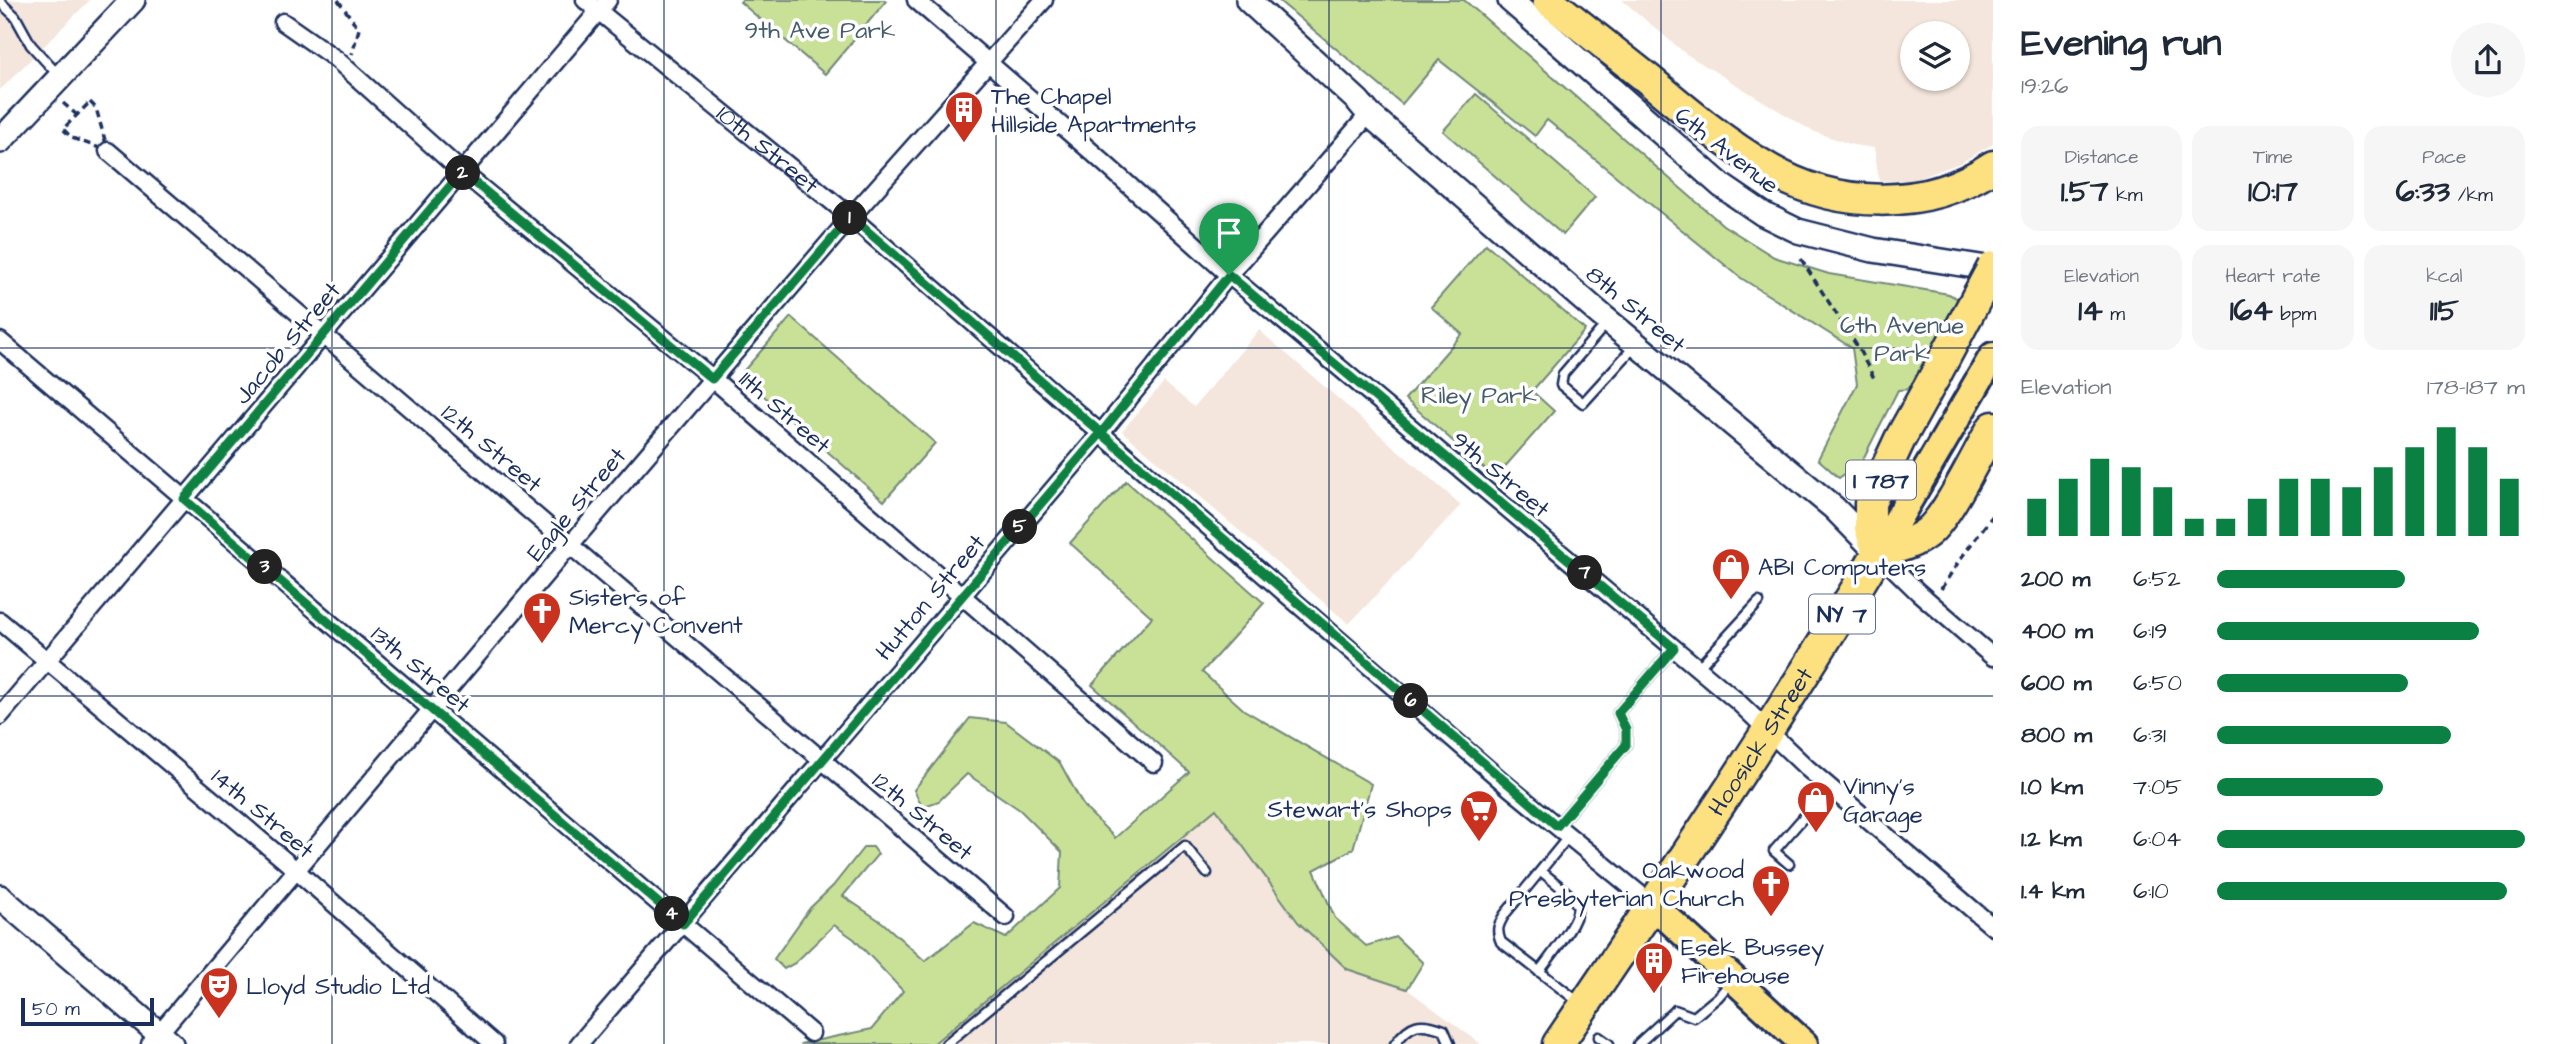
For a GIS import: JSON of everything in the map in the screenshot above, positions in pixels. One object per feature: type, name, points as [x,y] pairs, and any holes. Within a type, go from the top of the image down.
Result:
[{"type":"highway","points":[[1548,0],[1712,131],[1769,170],[1817,190],[1876,200],[1906,199],[1962,183],[1993,166]]},
{"type":"highway","points":[[1568,0],[1648,80]]},
{"type":"highway","name":"I 787","points":[[1993,268],[1900,439],[1870,503],[1870,528],[1878,553],[1912,542],[1929,531],[1945,509],[1993,426]]},
{"type":"highway","name":"Hoosick Street","points":[[1558,1044],[1653,905],[1878,553]]},
{"type":"main road","name":"Hoosick Street","points":[[1878,553],[1993,356]]},
{"type":"main road","name":"10th Street","points":[[1653,905],[1804,1044]]},
{"type":"street","points":[[0,141],[133,0]]},
{"type":"street","name":"10th Street","points":[[585,0],[603,6],[1563,831],[1653,905]]},
{"type":"street","name":"9th Street","points":[[916,0],[1229,275],[1698,668],[1807,768],[1993,928]]},
{"type":"street","name":"Eagle Street","points":[[160,1041],[296,870],[570,545],[851,217],[1044,0]]},
{"type":"street","name":"8th Street","points":[[1248,0],[1358,101],[1368,114],[1609,321],[1834,508],[1918,592],[1993,657]]},
{"type":"street","name":"6th Avenue","points":[[1510,0],[1722,186],[1763,214],[1798,231],[1873,250],[1993,268]]},
{"type":"street","name":"Jacob Street","points":[[0,716],[603,6]]},
{"type":"street","name":"11th Street","points":[[283,22],[347,69],[462,172],[712,379],[1154,763]]},
{"type":"street","name":"Hutton Street","points":[[579,1044],[1101,433],[1229,275],[1368,114]]},
{"type":"street","name":"12th Street","points":[[108,151],[1006,917]]},
{"type":"street","name":"13th Street","points":[[0,341],[811,1033]]},
{"type":"street","name":"14th Street","points":[[0,621],[296,870],[494,1044]]},
{"type":"street","points":[[0,897],[160,1041]]},
{"type":"lane","points":[[0,2],[15,16],[31,45],[59,76]]},
{"type":"lane","points":[[1609,321],[1563,374],[1562,385],[1583,403],[1637,344]]},
{"type":"lane","points":[[1698,668],[1759,602]]},
{"type":"lane","points":[[1584,1006],[1501,942],[1497,932],[1499,923],[1541,871],[1563,831],[1626,745],[1626,730],[1618,713],[1674,648]]},
{"type":"lane","points":[[1789,864],[1774,851],[1830,787]]},
{"type":"lane","points":[[946,1044],[1185,846],[1207,873]]},
{"type":"lane","points":[[1539,972],[1571,927],[1578,911],[1576,902],[1541,871]]},
{"type":"lane","points":[[1638,1044],[1675,1010],[1694,1017],[1718,997],[1733,979]]},
{"type":"lane","points":[[1395,1044],[1405,1030],[1416,1025],[1430,1024],[1444,1030],[1450,1044]]},
{"type":"path","points":[[338,0],[359,29],[347,69]]},
{"type":"path","points":[[61,102],[77,115]]},
{"type":"path","points":[[90,102],[96,108],[108,151],[72,138],[63,129],[90,102]]},
{"type":"path","points":[[1801,259],[1857,346],[1875,380]]},
{"type":"path","points":[[1941,589],[1993,515]]},
{"type":"shaded area","points":[[0,0],[90,0],[0,90]]},
{"type":"shaded area","points":[[1622,0],[1993,0],[1993,144],[1960,163],[1914,180],[1879,181],[1874,148],[1853,145],[1812,131],[1686,54]]},
{"type":"shaded area","points":[[1259,330],[1461,505],[1349,624],[1122,431],[1164,382],[1194,407]]},
{"type":"shaded area","points":[[1216,808],[1298,922],[1347,969],[1407,989],[1481,1044],[933,1044]]},
{"type":"green space","name":"6th Avenue Park","points":[[1278,0],[1464,0],[1723,225],[1774,257],[1829,274],[1949,294],[1960,300],[1937,387],[1898,390],[1862,461],[1839,478],[1818,459],[1857,384],[1852,348],[1741,278],[1547,120],[1535,136],[1439,60],[1402,104]]},
{"type":"green space","name":"9th Ave Park","points":[[886,1],[825,74],[740,2]]},
{"type":"green space","points":[[1476,94],[1595,197],[1563,235],[1443,131]]},
{"type":"green space","name":"Riley Park","points":[[1486,244],[1585,330],[1532,391],[1554,411],[1495,478],[1405,399],[1462,334],[1431,307]]},
{"type":"green space","points":[[791,317],[935,443],[884,501],[740,375]]},
{"type":"green space","points":[[1126,481],[1264,603],[1202,672],[1244,710],[1371,784],[1353,849],[1314,870],[1335,918],[1366,946],[1396,937],[1423,963],[1407,989],[1347,969],[1298,922],[1216,809],[933,1044],[800,1044],[872,1029],[903,991],[854,939],[834,925],[795,963],[784,969],[774,959],[810,908],[833,886],[864,847],[873,847],[878,854],[843,896],[883,923],[925,961],[974,923],[1006,938],[1060,888],[1062,852],[1020,810],[967,774],[939,801],[922,807],[914,790],[970,718],[1006,722],[1060,763],[1084,807],[1115,838],[1189,772],[1092,685],[1152,617],[1070,543]]},
{"type":"place","name":"The Chapel Hillside Apartments","points":[[964,144]]},
{"type":"place","name":"ABI Computers","points":[[1731,601]]},
{"type":"place","name":"Sisters of Mercy Convent","points":[[542,645]]},
{"type":"place","name":"Vinny's Garage","points":[[1816,834]]},
{"type":"place","name":"Stewart's Shops","points":[[1479,843]]},
{"type":"place","name":"Oakwood Presbyterian Church","points":[[1771,918]]},
{"type":"place","name":"Esek Bussey Firehouse","points":[[1654,995]]},
{"type":"place","name":"Lloyd Studio Ltd","points":[[219,1020]]},
{"type":"route","points":[[1229,275],[1101,433],[851,217],[712,379],[462,172],[184,499],[683,924],[1101,433],[1557,826],[1626,745],[1626,730],[1618,713],[1674,648],[1229,275]]}]
